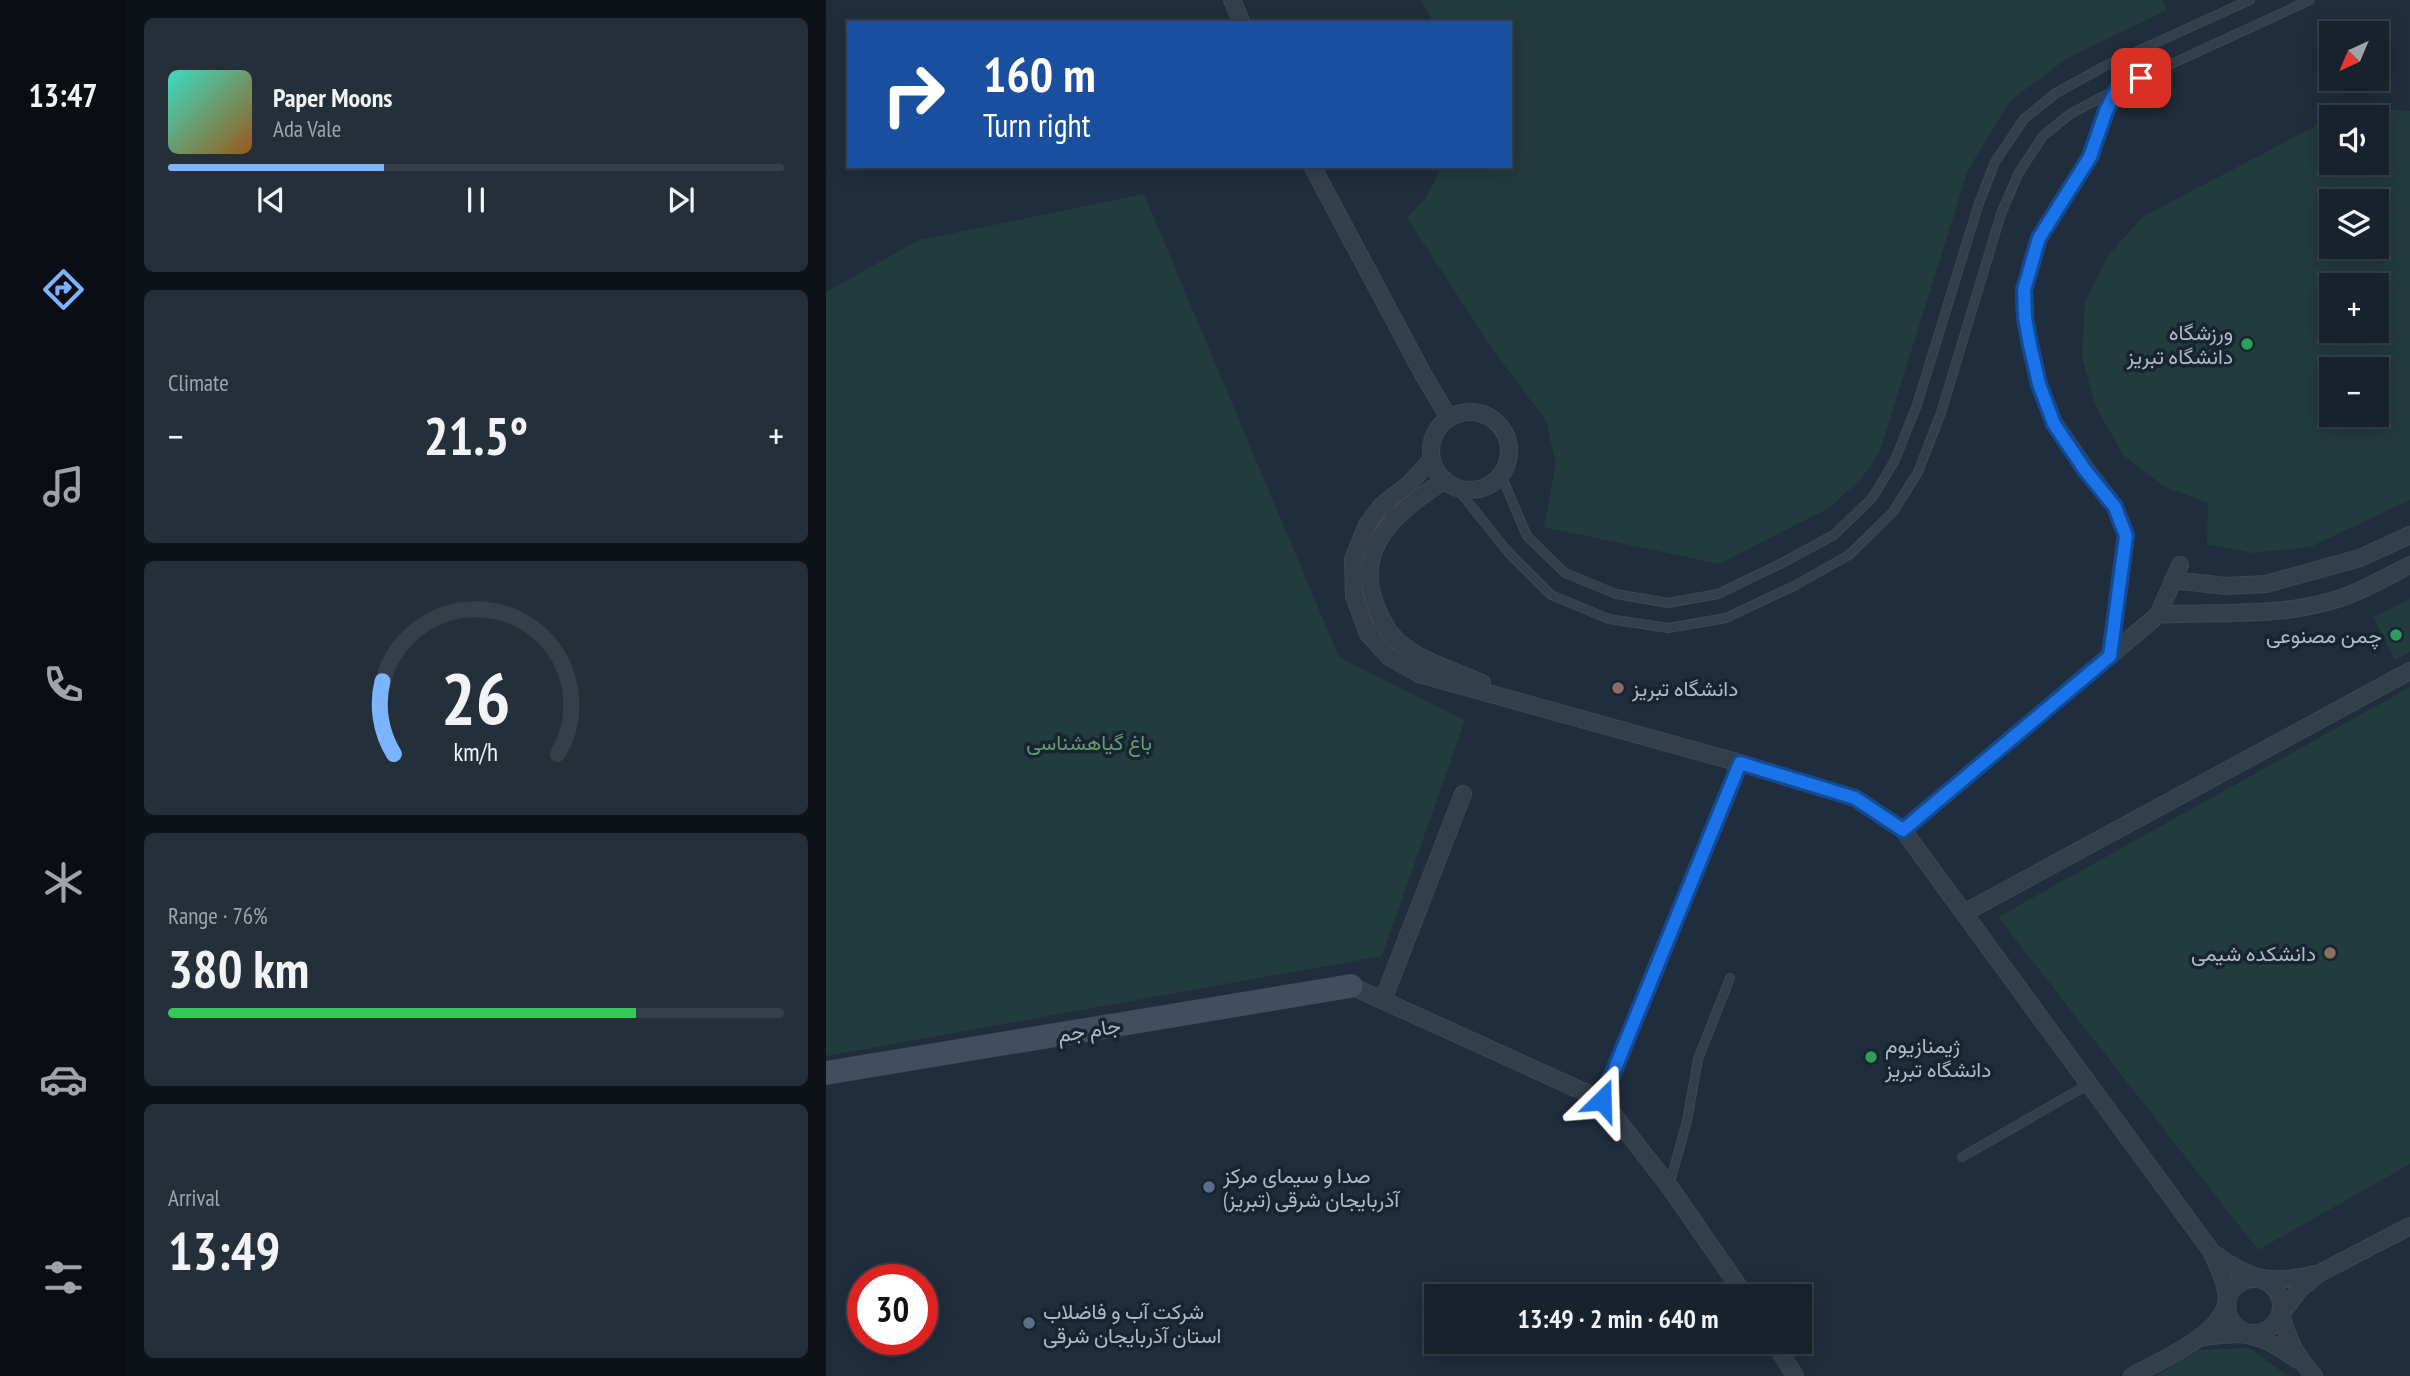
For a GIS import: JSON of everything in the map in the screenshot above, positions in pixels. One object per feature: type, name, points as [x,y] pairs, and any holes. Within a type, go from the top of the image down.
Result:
[{"type":"street","points":[[1232,0],[1241,21]]},
{"type":"street","points":[[2110,656],[2126,536],[2111,500],[2085,470],[2054,424],[2039,384],[2030,345],[2024,290],[2039,238],[2090,157],[2106,111],[2117,89]]},
{"type":"street","points":[[1313,168],[1449,418]]},
{"type":"street","points":[[1472,412],[1494,421],[1502,429],[1509,452],[1501,475],[1481,488],[1469,490],[1450,484],[1436,470],[1432,459],[1431,447],[1440,426],[1460,413],[1472,412]]},
{"type":"street","points":[[1432,459],[1409,484],[1382,505],[1367,525],[1353,559],[1354,596],[1368,634],[1389,657],[1419,674],[1740,763],[1855,798],[1903,830],[2211,1251],[2220,1270],[2230,1320],[2251,1334],[2269,1340],[2302,1363],[2314,1376]]},
{"type":"street","points":[[1450,484],[1395,517],[1382,534],[1370,562],[1371,593],[1383,624],[1400,644],[1426,659],[1532,705]]},
{"type":"street","points":[[1903,830],[2158,615],[2176,572],[2226,586],[2266,584],[2360,558],[2410,535]]},
{"type":"street","points":[[2158,615],[2231,615],[2302,608],[2343,597],[2410,565]]},
{"type":"street","points":[[1964,913],[2410,671]]},
{"type":"street","points":[[1602,1100],[1740,763]]},
{"type":"street","points":[[1382,1000],[1464,794]]},
{"type":"street","points":[[1351,986],[1602,1100],[1669,1186],[1737,1284]]},
{"type":"street","name":"جام جم","points":[[826,1073],[1351,986]]},
{"type":"street","points":[[2200,1338],[2232,1332],[2251,1334],[2270,1329],[2300,1289],[2318,1274],[2410,1226]]},
{"type":"street","points":[[2211,1251],[2231,1266],[2275,1289],[2281,1305],[2285,1331],[2302,1363]]},
{"type":"street","points":[[2132,1376],[2200,1338],[2220,1317],[2235,1287],[2251,1279],[2281,1281],[2318,1274]]},
{"type":"street","points":[[1781,1354],[1795,1376]]},
{"type":"lane","points":[[1501,475],[1527,536],[1565,573],[1616,594],[1668,603],[1718,594],[1782,564],[1834,535],[1873,497],[1895,460],[1917,405],[1978,206],[1995,162],[2024,119],[2056,93],[2095,72],[2250,0]]},
{"type":"lane","points":[[1450,484],[1508,552],[1551,595],[1609,619],[1668,628],[1726,618],[1794,586],[1849,555],[1893,512],[1918,472],[1941,414],[2001,214],[2018,174],[2042,136],[2070,114],[2117,89],[2310,0]]},
{"type":"lane","points":[[1669,1186],[1687,1121],[1698,1059],[1730,978]]},
{"type":"lane","points":[[1962,1157],[2089,1084]]},
{"type":"green space","points":[[1421,0],[2162,0],[2167,10],[2066,59],[2010,101],[1968,170],[1879,454],[1861,479],[1829,508],[1719,564],[1544,527],[1556,463],[1546,421],[1495,353],[1407,218],[1426,198],[1441,168],[1512,168],[1512,21],[1432,21]]},
{"type":"green space","name":"ورزشگاه دانشگاه تبریز","points":[[2389,110],[2410,111],[2410,500],[2310,547],[2252,553],[2207,544],[2208,503],[2165,487],[2123,455],[2095,405],[2082,358],[2085,302],[2109,254],[2144,216],[2319,124],[2319,175],[2389,175]]},
{"type":"green space","name":"باغ گیاهشناسی","points":[[1144,194],[1339,657],[1465,720],[1382,956],[826,1056],[826,292],[919,240]]},
{"type":"green space","name":"چمن مصنوعی","points":[[2410,599],[2410,652],[2395,660],[2373,617]]},
{"type":"green space","points":[[2410,687],[2410,1164],[2258,1250],[1998,917]]},
{"type":"green space","points":[[2249,1348],[2288,1376],[2155,1376],[2200,1350]]},
{"type":"place","name":"ورزشگاه دانشگاه تبریز","points":[[2247,344]]},
{"type":"place","name":"چمن مصنوعی","points":[[2396,635]]},
{"type":"place","name":"دانشگاه تبریز","points":[[1618,688]]},
{"type":"place","name":"دانشکده شیمی","points":[[2330,953]]},
{"type":"place","name":"ژیمنازیوم دانشگاه تبریز","points":[[1871,1057]]},
{"type":"place","name":"صدا و سیمای مرکز آذربایجان شرقی (تبریز)","points":[[1209,1187]]},
{"type":"place","name":"شرکت آب و فاضلاب استان آذربایجان شرقی","points":[[1029,1323]]},
{"type":"route","points":[[1602,1100],[1740,763],[1855,798],[1903,830],[2110,656],[2126,536],[2107,494],[2085,470],[2054,424],[2039,384],[2030,345],[2024,290],[2039,238],[2090,157],[2106,111],[2117,89],[2141,78]]}]
